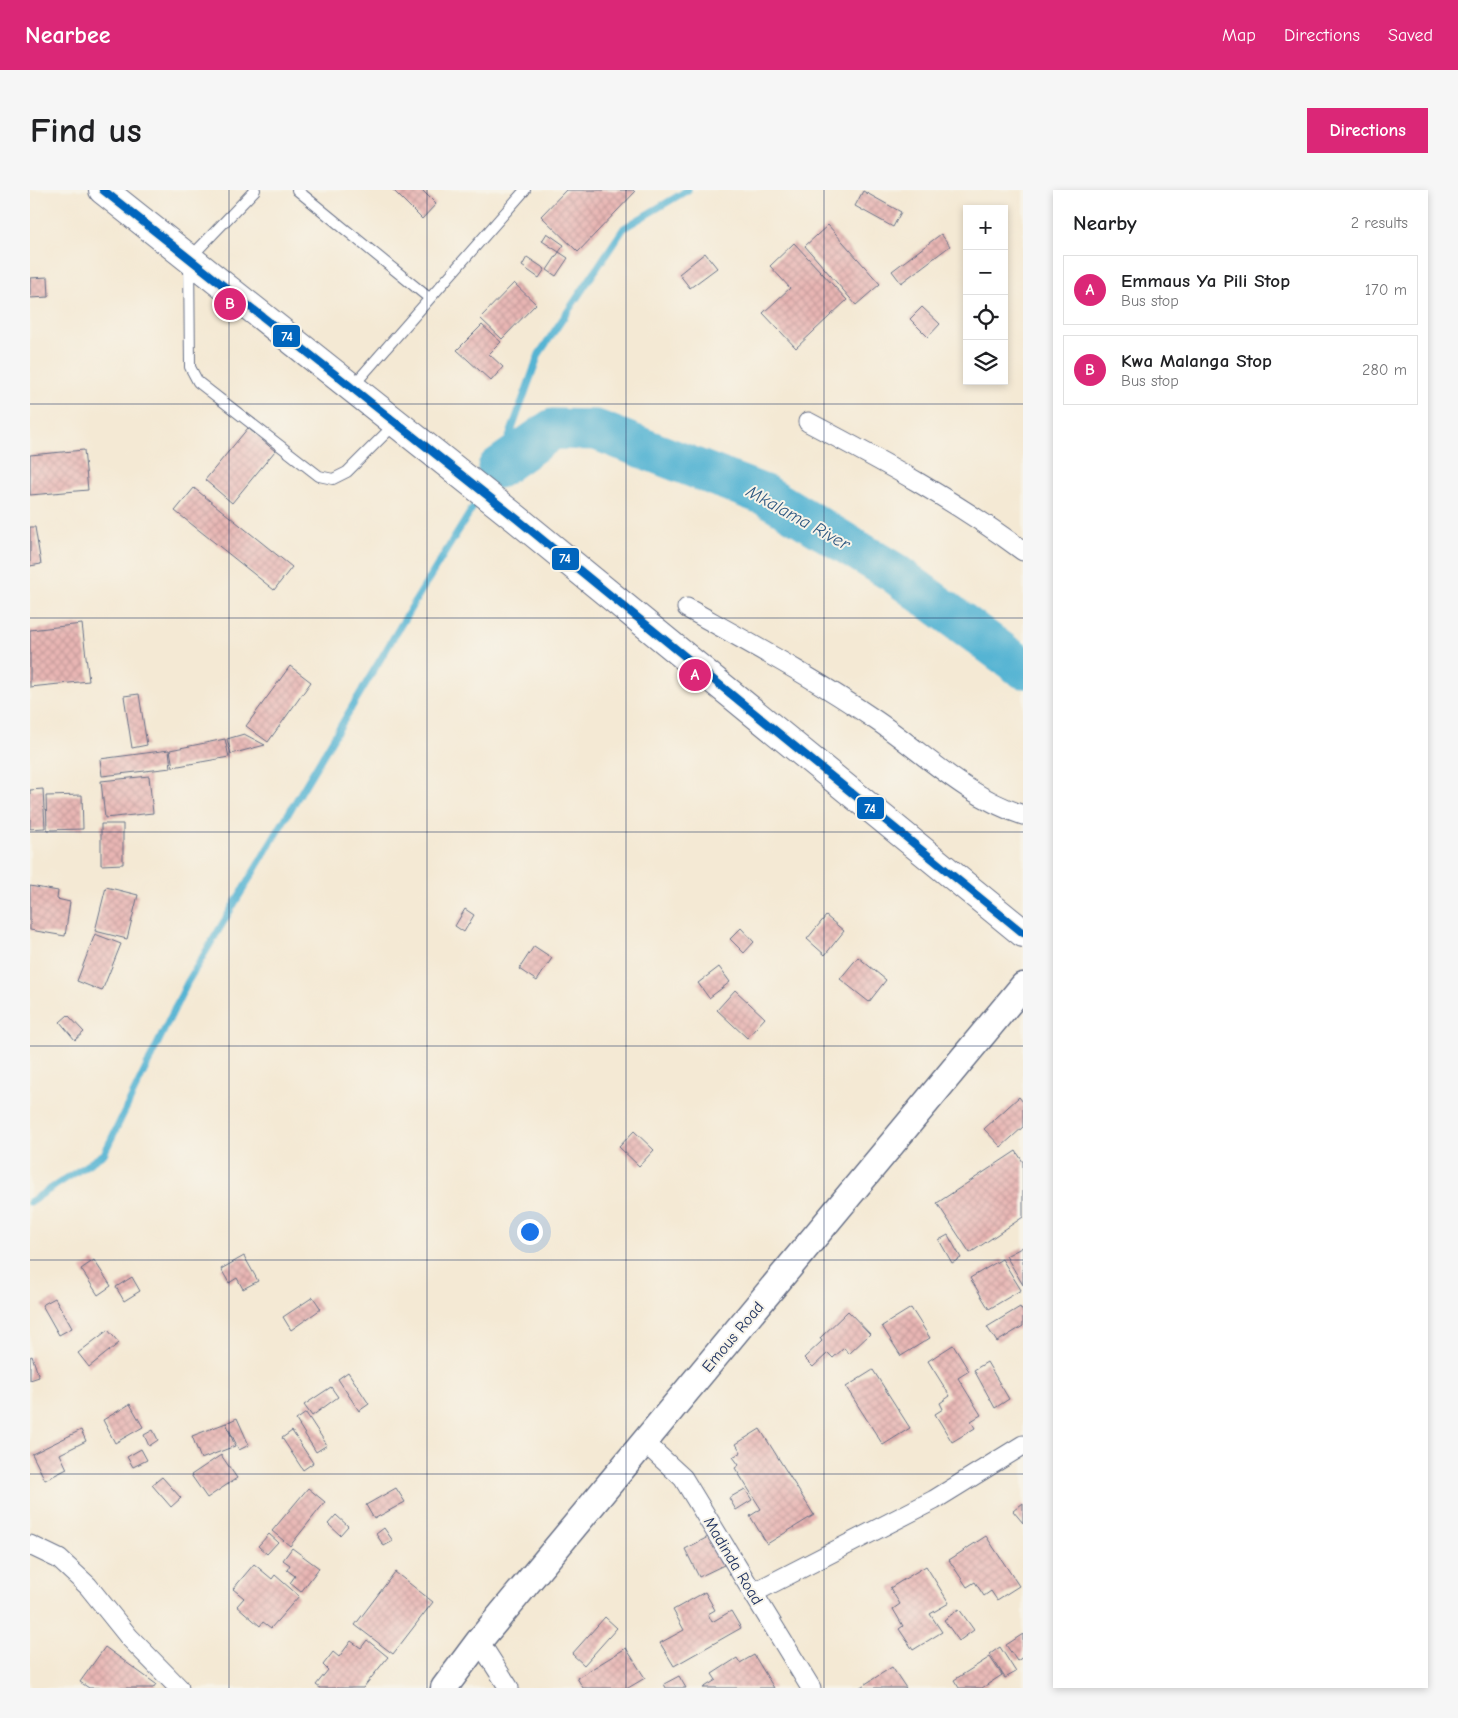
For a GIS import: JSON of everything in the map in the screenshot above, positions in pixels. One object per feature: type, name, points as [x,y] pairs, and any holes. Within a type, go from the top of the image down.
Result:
[{"type":"highway","points":[[102,190],[517,519],[1023,933]]},
{"type":"street","points":[[808,422],[895,468],[989,525],[1023,551]]},
{"type":"street","points":[[687,608],[828,688],[879,722],[941,771],[993,803],[1023,814]]},
{"type":"street","name":"Emous Road","points":[[444,1688],[479,1641],[1023,986]]},
{"type":"street","name":"Madinda Road","points":[[645,1443],[683,1478],[811,1688]]},
{"type":"street","points":[[753,1594],[934,1500],[1023,1445]]},
{"type":"street","points":[[30,1545],[59,1559],[88,1586],[115,1621],[179,1688]]},
{"type":"street","points":[[479,1641],[509,1688]]},
{"type":"lane","points":[[255,190],[189,259],[190,367],[198,382],[319,476],[333,480],[348,472],[396,423]]},
{"type":"lane","points":[[297,190],[429,298]]},
{"type":"lane","points":[[351,388],[525,190]]},
{"type":"building","points":[[393,190],[422,190],[436,204],[422,219]]},
{"type":"building","points":[[566,190],[633,190],[635,192],[578,252],[541,216]]},
{"type":"building","points":[[863,191],[901,212],[893,227],[855,206]]},
{"type":"building","points":[[828,225],[880,284],[856,305],[805,246]]},
{"type":"building","points":[[547,233],[564,245],[559,252],[542,241]]},
{"type":"building","points":[[941,234],[950,246],[901,283],[892,271]]},
{"type":"building","points":[[794,243],[847,300],[796,348],[763,313],[790,288],[770,266]]},
{"type":"building","points":[[559,252],[568,258],[556,276],[547,270]]},
{"type":"building","points":[[705,253],[717,268],[690,288],[679,274]]},
{"type":"building","points":[[527,257],[545,269],[539,278],[522,266]]},
{"type":"building","points":[[48,277],[49,297],[30,298],[30,278]]},
{"type":"building","points":[[514,283],[536,304],[502,339],[480,318]]},
{"type":"building","points":[[922,307],[940,324],[928,337],[910,319]]},
{"type":"building","points":[[482,325],[501,342],[489,354],[503,367],[491,381],[457,350]]},
{"type":"building","points":[[248,428],[275,451],[232,503],[205,480]]},
{"type":"building","points":[[84,450],[88,490],[30,495],[30,455]]},
{"type":"building","points":[[194,488],[292,567],[274,590],[175,511]]},
{"type":"building","points":[[30,527],[35,527],[41,564],[30,566]]},
{"type":"building","points":[[82,624],[89,681],[30,687],[30,630]]},
{"type":"building","points":[[290,666],[311,682],[268,742],[246,726]]},
{"type":"building","points":[[139,694],[147,745],[132,748],[124,696]]},
{"type":"building","points":[[244,734],[265,745],[231,754],[227,739]]},
{"type":"building","points":[[225,739],[229,757],[173,767],[170,750]]},
{"type":"building","points":[[169,750],[171,768],[102,776],[100,759]]},
{"type":"building","points":[[149,776],[153,813],[105,818],[101,781]]},
{"type":"building","points":[[43,789],[45,828],[30,829],[30,790]]},
{"type":"building","points":[[82,795],[83,829],[47,830],[46,796]]},
{"type":"building","points":[[101,824],[123,824],[123,864],[101,865]]},
{"type":"building","points":[[30,886],[58,891],[57,899],[70,902],[65,936],[30,930]]},
{"type":"building","points":[[106,887],[138,895],[127,939],[95,931]]},
{"type":"building","points":[[465,909],[474,915],[464,932],[455,926]]},
{"type":"building","points":[[826,916],[844,931],[825,955],[807,939]]},
{"type":"building","points":[[741,928],[754,942],[744,953],[730,939]]},
{"type":"building","points":[[95,934],[121,944],[102,991],[77,981]]},
{"type":"building","points":[[534,946],[552,958],[537,981],[519,969]]},
{"type":"building","points":[[858,957],[886,980],[869,1002],[840,979]]},
{"type":"building","points":[[719,967],[730,982],[709,998],[698,983]]},
{"type":"building","points":[[735,990],[765,1018],[747,1038],[717,1010]]},
{"type":"building","points":[[68,1015],[84,1032],[75,1040],[60,1022]]},
{"type":"building","points":[[1019,1097],[1023,1102],[1023,1127],[1001,1147],[984,1129]]},
{"type":"building","points":[[634,1131],[654,1150],[639,1166],[619,1147]]},
{"type":"building","points":[[1016,1151],[1023,1162],[1023,1217],[970,1253],[937,1203]]},
{"type":"building","points":[[948,1235],[961,1258],[952,1263],[939,1240]]},
{"type":"building","points":[[1023,1247],[1023,1285],[1006,1256]]},
{"type":"building","points":[[244,1256],[258,1281],[243,1289],[237,1278],[229,1283],[221,1269]]},
{"type":"building","points":[[1002,1259],[1021,1290],[989,1309],[970,1278]]},
{"type":"building","points":[[94,1260],[111,1286],[98,1295],[81,1269]]},
{"type":"building","points":[[132,1277],[140,1291],[124,1301],[116,1287]]},
{"type":"building","points":[[313,1297],[321,1309],[291,1330],[283,1317]]},
{"type":"building","points":[[55,1298],[72,1328],[59,1335],[42,1305]]},
{"type":"building","points":[[1020,1307],[1023,1312],[1023,1326],[997,1342],[987,1327]]},
{"type":"building","points":[[911,1308],[930,1338],[901,1356],[882,1326]]},
{"type":"building","points":[[848,1311],[870,1334],[849,1354],[844,1348],[833,1358],[828,1353],[813,1367],[804,1358],[822,1341],[820,1338]]},
{"type":"building","points":[[108,1330],[119,1343],[89,1367],[78,1353]]},
{"type":"building","points":[[953,1345],[969,1371],[958,1378],[981,1415],[971,1421],[975,1428],[952,1442],[935,1414],[943,1409],[940,1403],[950,1396],[928,1361]]},
{"type":"building","points":[[32,1356],[39,1377],[30,1380],[30,1357]]},
{"type":"building","points":[[987,1362],[1009,1399],[995,1408],[974,1370]]},
{"type":"building","points":[[873,1370],[910,1428],[883,1445],[846,1387]]},
{"type":"building","points":[[348,1372],[369,1404],[359,1411],[338,1379]]},
{"type":"building","points":[[331,1387],[338,1397],[312,1416],[304,1405]]},
{"type":"building","points":[[130,1404],[143,1427],[115,1443],[103,1420]]},
{"type":"building","points":[[306,1413],[327,1445],[316,1452],[296,1420]]},
{"type":"building","points":[[237,1418],[249,1445],[239,1450],[226,1423]]},
{"type":"building","points":[[226,1423],[235,1446],[201,1459],[192,1436]]},
{"type":"building","points":[[760,1429],[814,1515],[767,1544],[750,1516],[761,1509],[735,1468],[739,1465],[733,1457],[741,1452],[736,1444]]},
{"type":"building","points":[[81,1430],[86,1441],[60,1454],[67,1469],[45,1480],[32,1454]]},
{"type":"building","points":[[153,1430],[158,1440],[149,1446],[144,1435]]},
{"type":"building","points":[[292,1431],[313,1463],[303,1470],[282,1438]]},
{"type":"building","points":[[141,1449],[147,1460],[133,1467],[127,1457]]},
{"type":"building","points":[[221,1455],[237,1478],[207,1498],[191,1475]]},
{"type":"building","points":[[162,1477],[181,1498],[171,1507],[152,1485]]},
{"type":"building","points":[[308,1488],[325,1502],[290,1546],[272,1531]]},
{"type":"building","points":[[396,1488],[405,1502],[374,1519],[366,1505]]},
{"type":"building","points":[[745,1489],[752,1500],[736,1510],[729,1498]]},
{"type":"building","points":[[1023,1503],[1023,1523],[1013,1511]]},
{"type":"building","points":[[336,1515],[348,1526],[340,1535],[328,1524]]},
{"type":"building","points":[[384,1528],[393,1541],[384,1546],[376,1534]]},
{"type":"building","points":[[269,1534],[278,1542],[267,1554],[258,1546]]},
{"type":"building","points":[[710,1536],[724,1565],[699,1577],[685,1549]]},
{"type":"building","points":[[986,1536],[1019,1586],[997,1600],[991,1591],[984,1596],[975,1582],[967,1587],[949,1560]]},
{"type":"building","points":[[292,1548],[319,1568],[301,1592],[290,1583],[295,1576],[287,1570],[290,1565],[283,1560]]},
{"type":"building","points":[[254,1564],[272,1579],[275,1575],[299,1596],[271,1628],[263,1622],[260,1626],[237,1606],[244,1598],[233,1589]]},
{"type":"building","points":[[926,1566],[949,1603],[930,1614],[942,1632],[913,1650],[899,1629],[903,1626],[893,1609],[900,1604],[890,1588]]},
{"type":"building","points":[[395,1572],[433,1602],[393,1654],[355,1625]]},
{"type":"building","points":[[705,1592],[715,1610],[708,1614],[712,1622],[731,1611],[741,1628],[674,1666],[660,1643],[684,1630],[673,1610]]},
{"type":"building","points":[[959,1609],[974,1630],[959,1641],[944,1620]]},
{"type":"building","points":[[605,1617],[617,1628],[584,1665],[572,1654]]},
{"type":"building","points":[[1023,1634],[1023,1657],[1017,1661],[1006,1645]]},
{"type":"building","points":[[367,1640],[388,1657],[363,1688],[320,1688],[316,1685],[328,1670],[323,1665],[333,1652],[339,1657],[351,1641],[361,1648]]},
{"type":"building","points":[[105,1647],[156,1684],[153,1688],[89,1688],[80,1682]]},
{"type":"building","points":[[1000,1647],[1016,1672],[1005,1678],[990,1654]]},
{"type":"building","points":[[626,1648],[645,1678],[628,1688],[583,1688],[577,1678]]},
{"type":"building","points":[[754,1655],[774,1688],[703,1688],[716,1680],[712,1674],[737,1658],[740,1663]]},
{"type":"building","points":[[990,1657],[1002,1675],[982,1688],[959,1688],[954,1680]]},
{"type":"building","points":[[892,1667],[906,1688],[859,1688]]},
{"type":"building","points":[[679,1676],[686,1688],[666,1688],[664,1684]]},
{"type":"waterway","points":[[486,487],[498,468],[539,354],[624,228],[688,190]]},
{"type":"waterway","name":"Mkalama River","points":[[498,468],[553,429],[596,430],[767,496],[893,572],[1023,668]]},
{"type":"waterway","points":[[30,1202],[104,1154],[187,983],[480,496]]},
{"type":"transit line","name":"74","points":[[103,190],[517,519],[1023,933]]},
{"type":"place","name":"Kwa Malanga Stop","points":[[230,304]]},
{"type":"place","name":"Emmaus Ya Pili Stop","points":[[695,675]]}]
